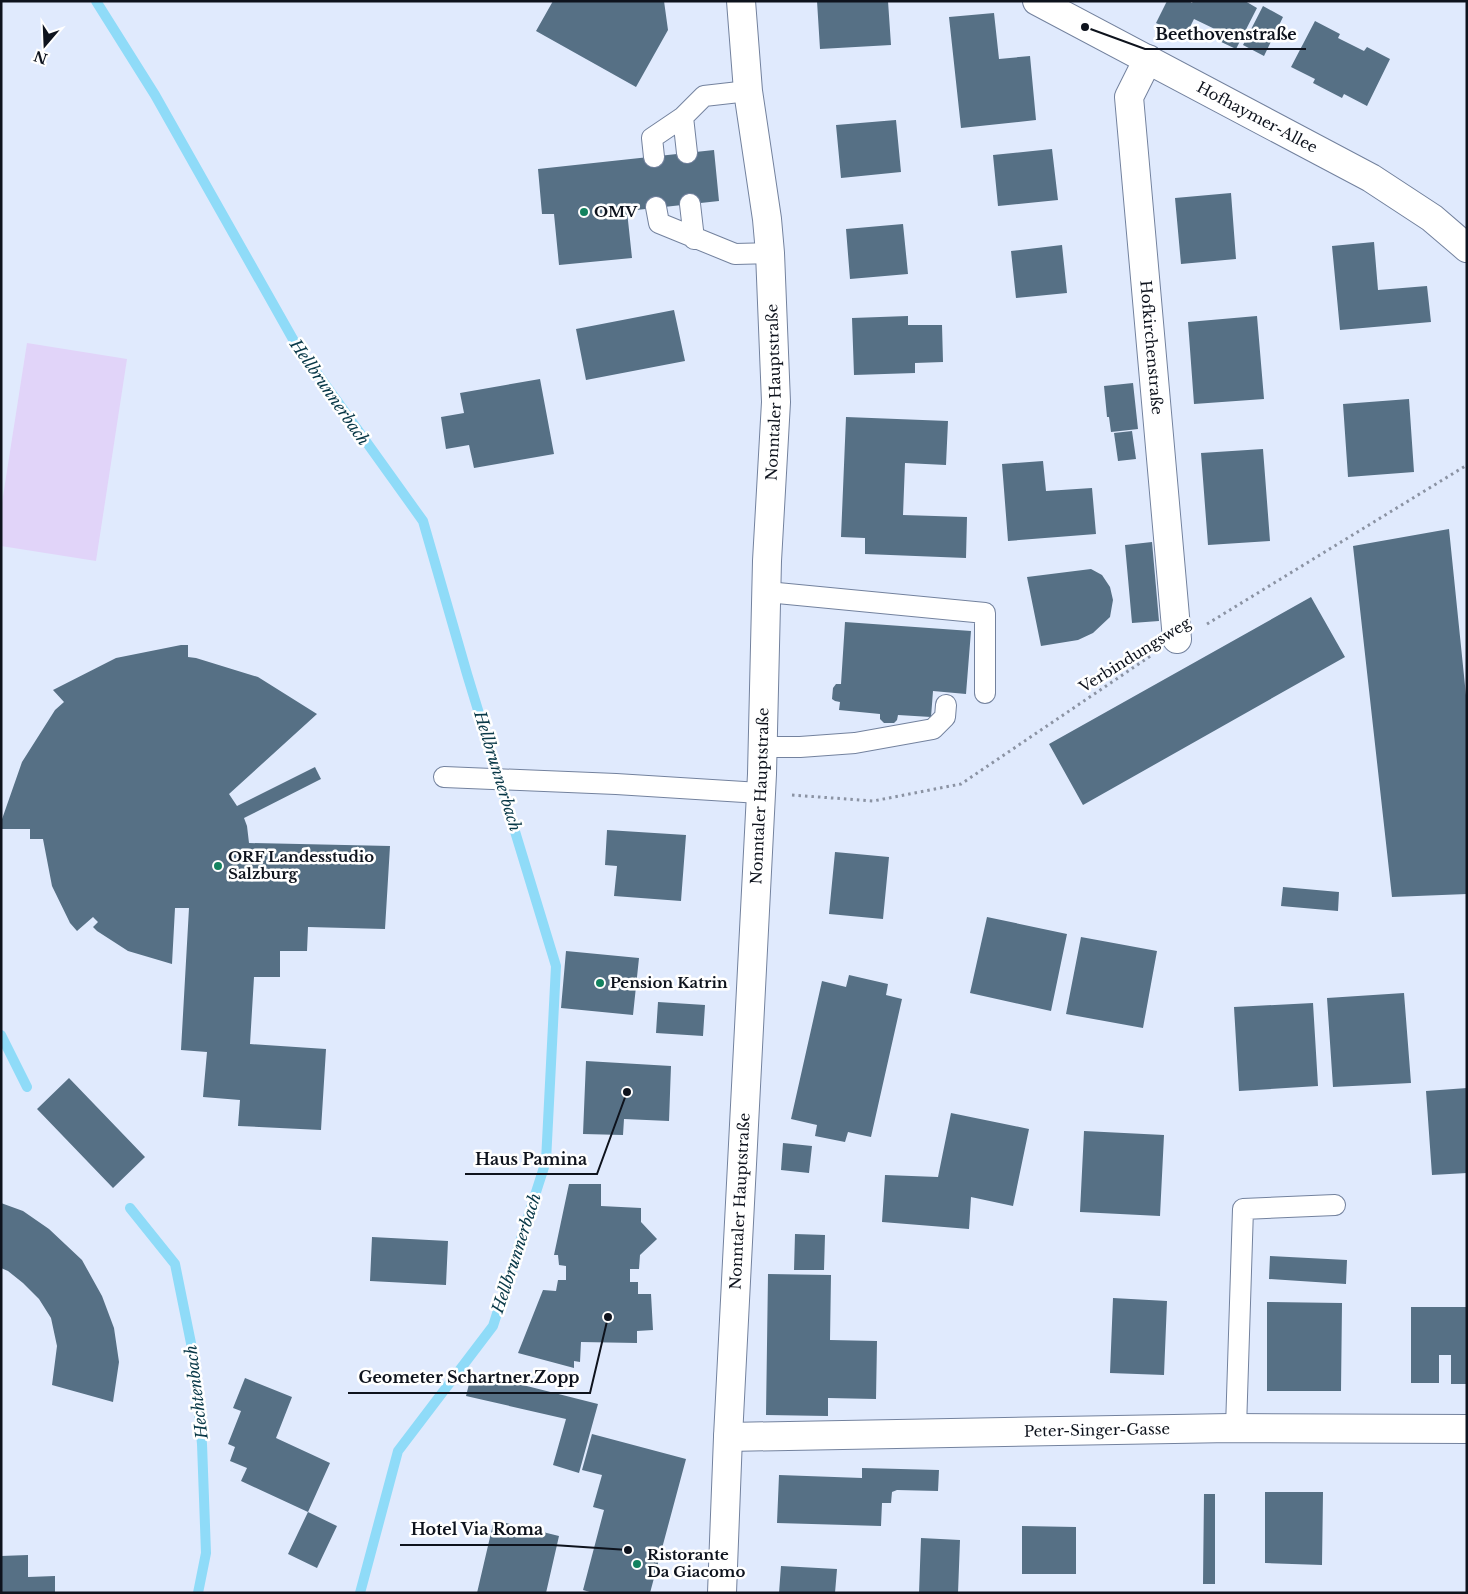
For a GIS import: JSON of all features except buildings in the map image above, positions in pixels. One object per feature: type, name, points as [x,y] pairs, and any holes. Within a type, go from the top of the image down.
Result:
[{"type":"street","name":"Nonntaler Hauptstraße","points":[[722,1593],[728,1438],[763,747],[767,592],[776,402],[770,253],[767,219],[748,91],[741,1]]},
{"type":"street","name":"Hofhaymer-Allee","points":[[1037,1],[1371,178],[1432,218],[1467,248]]},
{"type":"street","name":"Hofkirchenstraße","points":[[1148,59],[1129,96],[1177,639]]},
{"type":"street","name":"Peter-Singer-Gasse","points":[[728,1438],[1236,1428],[1467,1429]]},
{"type":"lane","points":[[654,157],[652,138],[683,118],[704,96],[748,91]]},
{"type":"lane","points":[[683,118],[687,153]]},
{"type":"lane","points":[[690,204],[694,238]]},
{"type":"lane","points":[[656,207],[659,223],[694,238],[735,254],[770,253]]},
{"type":"lane","points":[[767,592],[985,613],[985,693]]},
{"type":"lane","points":[[763,747],[800,747],[854,743],[933,729],[945,718],[946,705]]},
{"type":"lane","points":[[444,777],[760,793]]},
{"type":"lane","points":[[1236,1428],[1243,1209],[1335,1205]]},
{"type":"path","name":"Verbindungsweg","points":[[796,795],[873,801],[961,784],[1177,639],[1212,621],[1467,465]]},
{"type":"shaded area","points":[[27,343],[127,359],[96,561],[1,546],[1,509]]},
{"type":"waterway","name":"Hellbrunnerbach","points":[[96,1],[155,95],[294,341],[423,521],[467,674],[556,966],[546,1161],[493,1326],[398,1451],[360,1593]]},
{"type":"waterway","name":"Hechtenbach","points":[[1,1035],[27,1087]]},
{"type":"waterway","name":"Hechtenbach","points":[[130,1208],[175,1264],[193,1353],[202,1444],[206,1553],[198,1593]]},
{"type":"place","name":"Beethovenstraße","points":[[1085,27]]},
{"type":"place","name":"OMV","points":[[584,212]]},
{"type":"place","name":"ORF Landesstudio Salzburg","points":[[218,866]]},
{"type":"place","name":"Pension Katrin","points":[[600,983]]},
{"type":"place","name":"Haus Pamina","points":[[627,1092]]},
{"type":"place","name":"Geometer Schartner.Zopp","points":[[608,1317]]},
{"type":"place","name":"Hotel Via Roma","points":[[628,1550]]},
{"type":"place","name":"Ristorante Da Giacomo","points":[[637,1564]]}]
